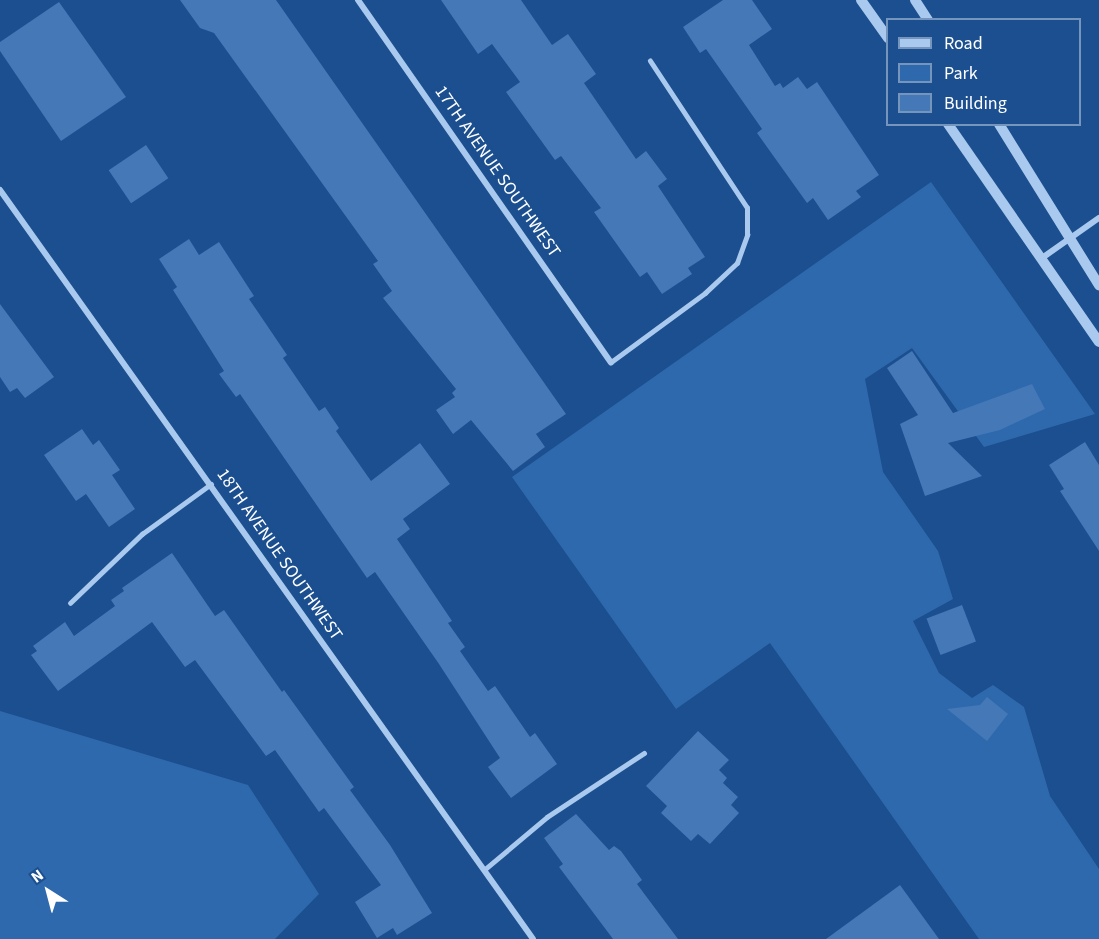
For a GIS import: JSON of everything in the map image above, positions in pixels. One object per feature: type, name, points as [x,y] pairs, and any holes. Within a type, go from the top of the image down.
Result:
[{"type":"street","name":"17TH AVENUE SOUTHWEST","points":[[358,0],[611,362]]},
{"type":"street","points":[[915,0],[927,18]]},
{"type":"street","points":[[864,1],[886,35]]},
{"type":"street","points":[[949,126],[1099,342]]},
{"type":"street","points":[[1000,126],[1099,285]]},
{"type":"street","name":"18TH AVENUE SOUTHWEST","points":[[0,190],[533,939]]},
{"type":"street","points":[[1042,258],[1099,218]]},
{"type":"lane","points":[[611,362],[705,293],[737,263],[747,235],[747,208],[650,61]]},
{"type":"lane","points":[[70,603],[142,534],[211,484]]},
{"type":"lane","points":[[484,870],[547,817],[644,753]]},
{"type":"green space","points":[[931,182],[1095,414],[984,447],[912,348],[865,379],[883,472],[938,551],[953,599],[913,621],[939,673],[972,698],[993,685],[1024,707],[1050,796],[1099,869],[1099,939],[979,939],[770,643],[676,709],[512,477]]},
{"type":"green space","points":[[0,711],[248,785],[319,894],[275,939],[0,939]]},
{"type":"building","points":[[180,0],[276,0],[566,414],[536,434],[545,447],[513,471],[471,420],[453,434],[436,410],[455,397],[452,393],[456,389],[383,298],[392,291],[373,264],[378,261],[214,33],[200,28]]},
{"type":"building","points":[[441,0],[521,0],[552,45],[568,34],[596,74],[584,83],[636,159],[646,151],[667,179],[658,186],[705,257],[688,268],[692,274],[662,294],[647,272],[640,277],[594,212],[601,208],[561,156],[555,160],[506,92],[520,82],[492,44],[478,54]]},
{"type":"building","points":[[723,0],[752,0],[772,29],[749,45],[775,86],[780,83],[783,88],[798,77],[807,89],[817,82],[879,175],[856,191],[861,197],[828,220],[813,198],[807,203],[757,133],[762,129],[706,49],[700,53],[683,27]]},
{"type":"building","points":[[59,2],[126,97],[61,141],[0,51],[0,42]]},
{"type":"building","points":[[146,145],[168,178],[131,203],[109,170]]},
{"type":"building","points":[[189,239],[199,255],[219,242],[254,296],[249,299],[287,355],[283,358],[319,411],[325,407],[339,428],[336,431],[371,481],[420,443],[450,484],[403,519],[410,529],[397,539],[452,621],[448,623],[465,647],[460,651],[488,691],[495,686],[530,737],[535,733],[557,764],[511,798],[488,767],[500,758],[439,664],[375,572],[367,578],[240,394],[236,397],[219,374],[224,371],[173,290],[177,287],[159,259]]},
{"type":"building","points":[[0,304],[54,377],[25,398],[17,388],[10,392],[0,377]]},
{"type":"building","points":[[912,351],[953,413],[1032,384],[1045,409],[1000,430],[948,443],[982,476],[925,496],[900,424],[918,415],[887,368]]},
{"type":"building","points":[[82,429],[93,445],[99,440],[120,470],[112,475],[135,509],[109,527],[86,494],[76,501],[44,455]]},
{"type":"building","points":[[1085,442],[1099,465],[1099,551],[1060,491],[1064,489],[1049,465]]},
{"type":"building","points":[[172,553],[215,616],[224,610],[282,692],[284,690],[354,787],[350,790],[390,845],[432,913],[397,935],[393,928],[377,938],[355,902],[381,885],[324,808],[319,812],[275,750],[266,756],[195,660],[185,667],[152,622],[58,691],[31,655],[37,651],[33,646],[65,622],[74,636],[115,606],[111,600],[124,591],[122,588]]},
{"type":"building","points":[[962,605],[976,641],[941,655],[927,619]]},
{"type":"building","points":[[987,697],[1008,714],[987,741],[947,709],[980,705]]},
{"type":"building","points":[[698,731],[729,760],[719,770],[727,778],[723,783],[738,797],[731,805],[739,813],[710,844],[698,834],[691,841],[661,813],[667,806],[646,786]]},
{"type":"building","points":[[576,814],[609,850],[614,846],[621,851],[642,880],[637,884],[678,939],[613,939],[559,867],[563,864],[544,838]]},
{"type":"building","points":[[900,885],[939,939],[826,939]]}]
